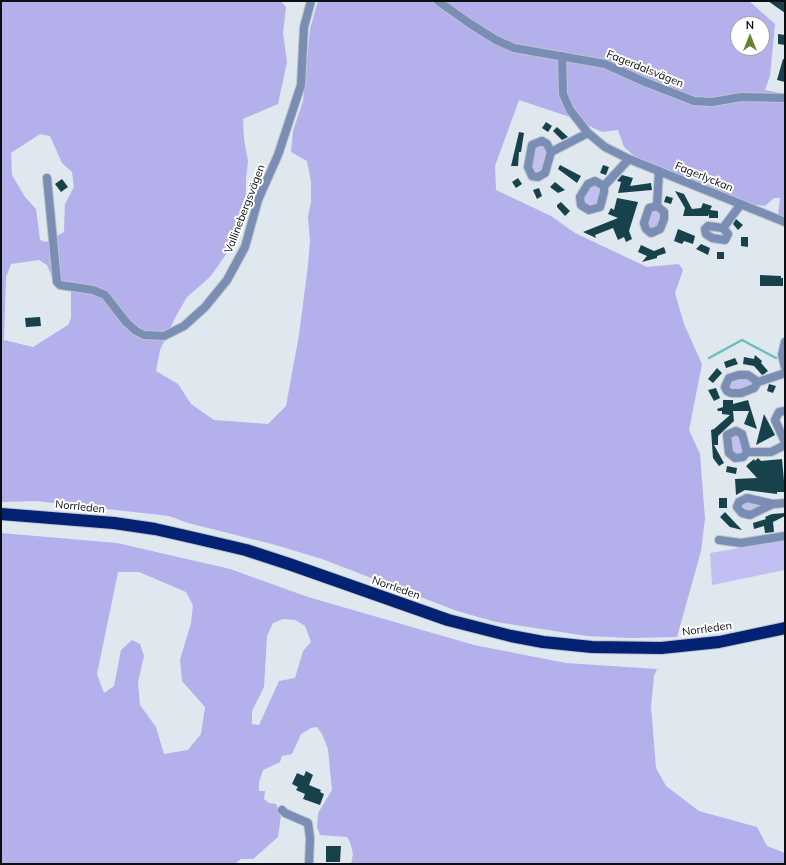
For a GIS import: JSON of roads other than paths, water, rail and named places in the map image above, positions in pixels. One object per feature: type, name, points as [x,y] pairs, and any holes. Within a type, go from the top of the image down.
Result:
[{"type":"highway","name":"Norrleden","points":[[1,514],[114,523],[155,529],[246,550],[448,620],[511,636],[543,642],[592,647],[660,648],[719,642],[785,628]]},
{"type":"street","name":"Vallinebergsvägen","points":[[47,178],[57,282],[60,285],[93,290],[105,295],[126,322],[136,331],[144,335],[164,336],[184,326],[205,307],[228,280],[245,247],[258,200],[278,154],[301,85],[304,27],[311,1]]},
{"type":"street","name":"Fagerdalsvägen","points":[[438,1],[468,23],[496,40],[514,48],[604,64],[694,101],[712,102],[741,97],[785,98]]},
{"type":"street","name":"Fagerlyckan","points":[[562,56],[564,94],[570,110],[588,132],[605,146],[628,159],[785,222]]},
{"type":"street","points":[[551,152],[588,132]]},
{"type":"street","points":[[604,186],[628,159]]},
{"type":"street","name":"Fagerlyckan","points":[[657,206],[658,171]]},
{"type":"street","name":"Fagerlyckan","points":[[722,228],[741,204]]},
{"type":"street","points":[[785,342],[782,355],[785,367]]},
{"type":"street","points":[[758,382],[785,373]]},
{"type":"street","points":[[785,411],[779,412],[775,420],[785,442]]},
{"type":"street","points":[[747,452],[770,452],[785,445]]},
{"type":"street","points":[[773,504],[785,503]]},
{"type":"street","points":[[719,540],[741,543],[785,536]]},
{"type":"street","points":[[282,810],[285,813],[308,823],[310,838],[309,864]]},
{"type":"waterway","points":[[709,358],[742,340],[776,358]]}]
